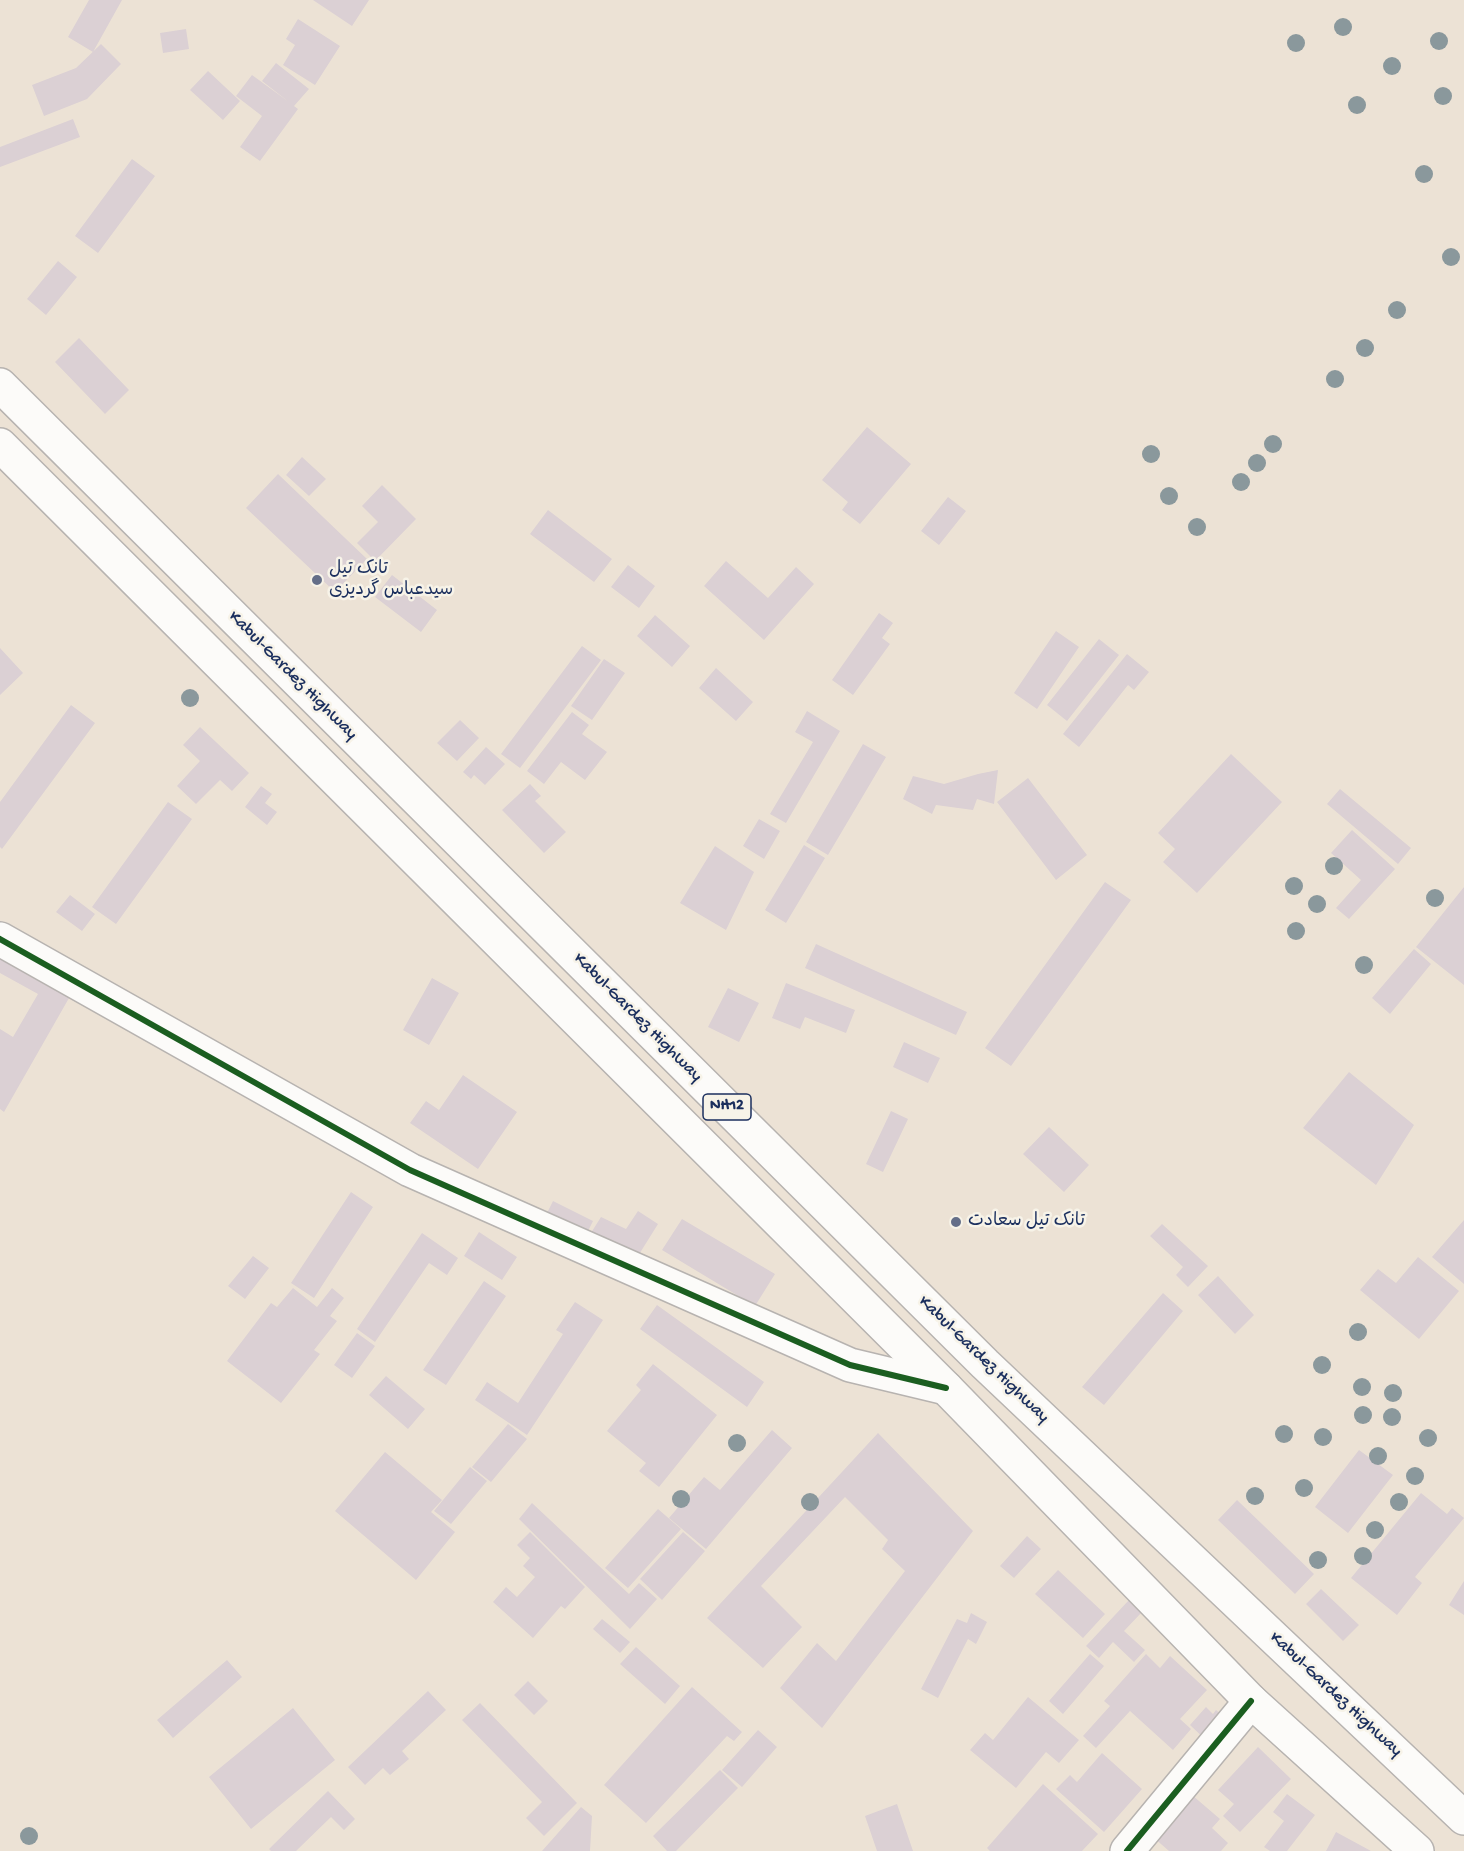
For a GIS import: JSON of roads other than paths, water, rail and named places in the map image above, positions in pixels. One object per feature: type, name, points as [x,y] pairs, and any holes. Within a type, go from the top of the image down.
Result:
[{"type":"main road","name":"Kabul-Gardez Highway","points":[[0,385],[985,1364],[1464,1818]]},
{"type":"main road","name":"NH12","points":[[0,445],[946,1388],[1251,1701],[1417,1851]]},
{"type":"main road","points":[[0,939],[410,1170],[850,1365],[946,1388]]},
{"type":"main road","points":[[1127,1851],[1251,1701]]},
{"type":"place","name":"تانک تیل سیدعباس گردیزی","points":[[317,580]]},
{"type":"place","name":"تانک تیل سعادت","points":[[956,1222]]}]
